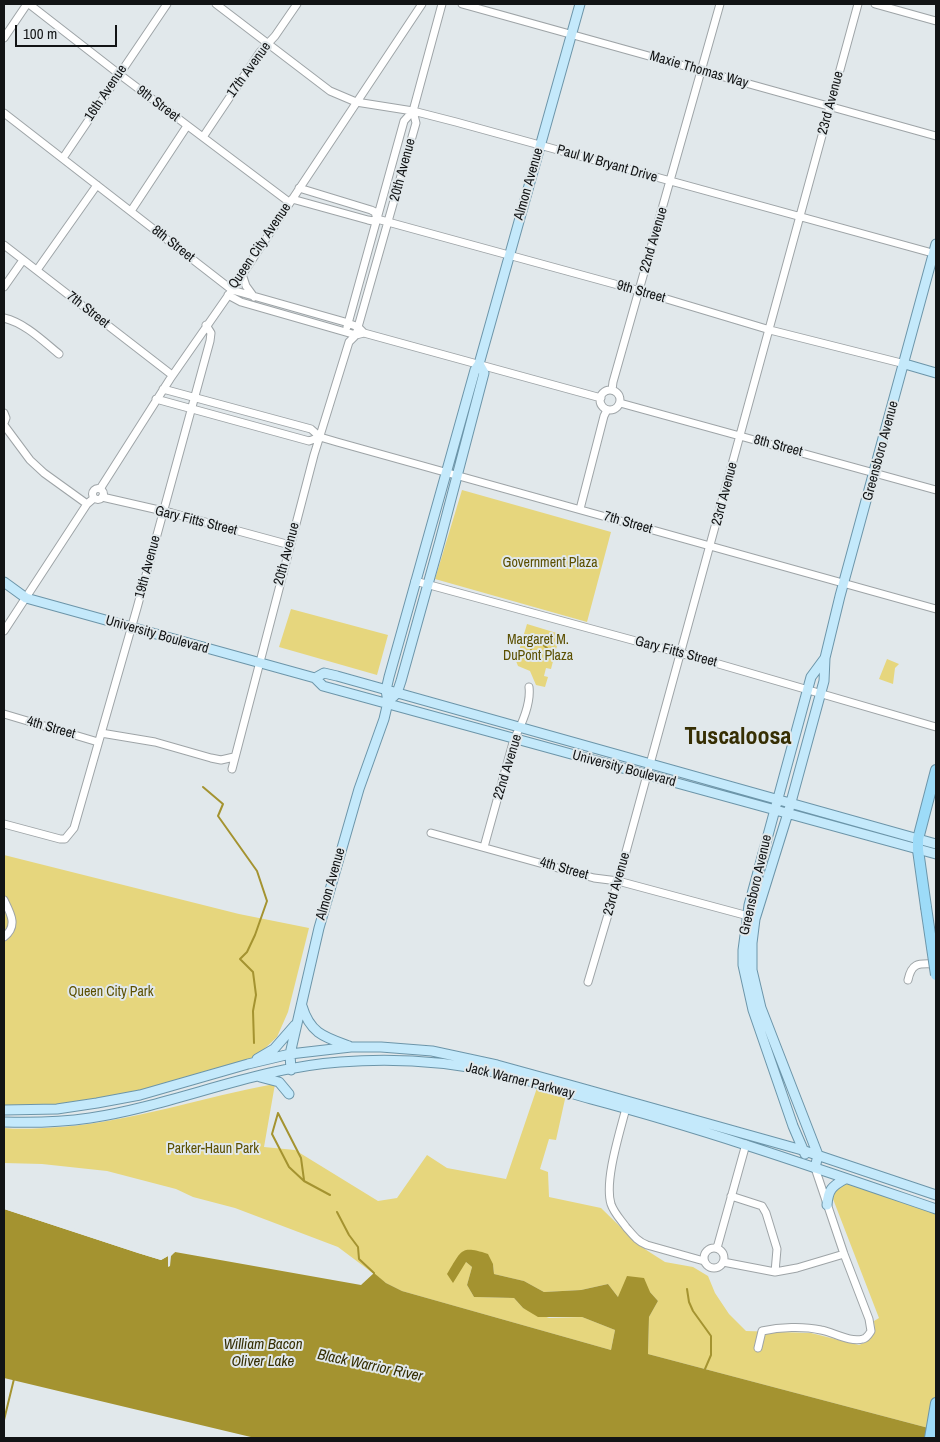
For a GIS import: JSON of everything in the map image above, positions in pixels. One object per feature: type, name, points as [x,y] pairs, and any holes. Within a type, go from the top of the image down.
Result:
[{"type":"highway","points":[[936,770],[918,839],[936,975]]},
{"type":"highway","points":[[930,1438],[936,1403]]},
{"type":"main road","name":"Almon Avenue","points":[[291,1070],[290,1054],[308,972],[359,789],[384,719],[388,702],[386,690],[415,581],[475,370],[479,364],[580,4]]},
{"type":"main road","name":"Greensboro Avenue","points":[[818,1155],[754,986],[751,917],[788,813],[824,681],[825,658],[844,584],[935,250]]},
{"type":"main road","name":"Almon Avenue","points":[[388,702],[397,693],[484,373],[479,364]]},
{"type":"main road","points":[[904,364],[936,373]]},
{"type":"main road","name":"University Boulevard","points":[[4,582],[26,598],[315,678],[323,686],[388,702],[514,739],[936,854]]},
{"type":"main road","name":"Greensboro Avenue","points":[[815,1168],[802,1150],[763,1041],[747,987],[742,950],[774,810],[811,677],[825,658]]},
{"type":"main road","name":"University Boulevard","points":[[315,678],[324,673],[936,844]]},
{"type":"main road","points":[[302,1006],[308,1022],[315,1031],[322,1036],[351,1047]]},
{"type":"main road","points":[[248,1064],[274,1049],[298,1021]]},
{"type":"main road","name":"Jack Warner Parkway","points":[[4,1110],[58,1109],[98,1103],[140,1094],[290,1054],[351,1047],[432,1051],[577,1086],[802,1150],[936,1195]]},
{"type":"main road","name":"Jack Warner Parkway","points":[[4,1122],[43,1122],[90,1118],[142,1107],[255,1076],[319,1064],[374,1060],[411,1062],[464,1067],[506,1075],[626,1108],[746,1144],[936,1209]]},
{"type":"main road","points":[[255,1076],[279,1082],[289,1094]]},
{"type":"main road","points":[[774,1143],[786,1142],[793,1133],[793,1126]]},
{"type":"main road","points":[[815,1168],[818,1155]]},
{"type":"main road","points":[[828,1206],[829,1191],[835,1184],[845,1179]]},
{"type":"street","points":[[4,38],[28,4]]},
{"type":"street","name":"9th Street","points":[[28,4],[187,126],[291,200],[368,220],[373,221],[377,219],[640,291],[770,330],[904,364]]},
{"type":"street","name":"16th Avenue","points":[[63,158],[167,4]]},
{"type":"street","name":"Paul W Bryant Drive","points":[[216,4],[330,91],[356,102],[413,110],[671,182],[935,250]]},
{"type":"street","name":"17th Avenue","points":[[203,137],[260,52],[275,36],[297,4]]},
{"type":"street","name":"Queen City Avenue","points":[[4,631],[87,504],[94,498],[92,495],[93,491],[100,489],[156,399],[206,324],[230,293],[422,4]]},
{"type":"street","points":[[432,4],[441,6]]},
{"type":"street","name":"Maxie Thomas Way","points":[[462,4],[936,136]]},
{"type":"street","name":"22nd Avenue","points":[[612,390],[720,4]]},
{"type":"street","name":"23rd Avenue","points":[[588,982],[618,882],[858,4]]},
{"type":"street","points":[[875,4],[936,21]]},
{"type":"street","name":"20th Avenue","points":[[346,332],[404,121],[413,110],[441,6]]},
{"type":"street","name":"20th Avenue","points":[[232,769],[320,437],[349,342],[356,335],[416,122],[413,110]]},
{"type":"street","name":"8th Street","points":[[4,113],[131,211],[241,302],[356,335],[364,333],[601,398]]},
{"type":"street","points":[[131,211],[187,126]]},
{"type":"street","points":[[37,270],[98,185]]},
{"type":"street","name":"9th Street","points":[[299,188],[371,210],[375,212],[377,219]]},
{"type":"street","name":"7th Street","points":[[4,245],[172,375]]},
{"type":"street","points":[[4,287],[23,260]]},
{"type":"street","points":[[242,274],[246,286],[254,297]]},
{"type":"street","name":"8th Street","points":[[230,293],[254,297],[348,324],[358,327],[364,333]]},
{"type":"street","points":[[4,318],[16,322],[30,331],[59,354]]},
{"type":"street","name":"19th Avenue","points":[[4,824],[60,839],[65,839],[74,828],[210,341],[210,333],[206,324]]},
{"type":"street","points":[[346,332],[349,342]]},
{"type":"street","name":"7th Street","points":[[163,389],[311,429],[320,437],[445,473],[936,609]]},
{"type":"street","points":[[612,390],[619,395],[620,403],[616,409],[607,410],[602,405],[601,398],[604,392],[612,390]]},
{"type":"street","name":"7th Street","points":[[156,399],[309,441],[320,437]]},
{"type":"street","name":"8th Street","points":[[620,403],[936,490]]},
{"type":"street","points":[[580,510],[607,410]]},
{"type":"street","points":[[4,413],[6,418],[4,424],[30,460],[44,473],[87,504]]},
{"type":"street","points":[[94,498],[99,500],[102,498],[103,493],[100,489]]},
{"type":"street","name":"Gary Fitts Street","points":[[102,498],[163,511],[290,545]]},
{"type":"street","name":"Gary Fitts Street","points":[[415,581],[820,692],[936,727]]},
{"type":"street","name":"22nd Avenue","points":[[484,848],[514,739],[520,727],[530,694],[529,687]]},
{"type":"street","name":"4th Street","points":[[4,714],[98,742]]},
{"type":"street","points":[[101,733],[154,742],[221,760],[234,757]]},
{"type":"street","name":"4th Street","points":[[431,833],[594,878],[618,882],[751,917]]},
{"type":"street","points":[[4,900],[11,914],[13,926],[4,937]]},
{"type":"street","points":[[908,980],[911,968],[917,964],[936,964]]},
{"type":"street","points":[[626,1108],[610,1180],[611,1203],[616,1214],[639,1242],[704,1261]]},
{"type":"street","points":[[717,1248],[746,1144]]},
{"type":"street","name":"Greensboro Avenue","points":[[758,1348],[762,1331],[772,1329],[822,1330],[852,1339],[862,1339],[870,1331],[869,1319],[844,1254],[815,1168]]},
{"type":"street","points":[[731,1196],[762,1206],[777,1249],[775,1272]]},
{"type":"street","points":[[724,1262],[722,1252],[717,1248],[710,1248],[704,1256],[707,1266],[713,1268],[724,1262],[775,1272],[798,1268],[844,1254]]},
{"type":"green space","name":"Government Plaza","points":[[462,490],[611,532],[587,622],[435,579]]},
{"type":"green space","points":[[291,609],[388,635],[377,675],[279,647]]},
{"type":"green space","name":"Margaret M. DuPont Plaza","points":[[527,624],[560,634],[551,669],[546,668],[544,676],[548,677],[545,687],[536,685],[530,671],[518,666],[516,661]]},
{"type":"green space","points":[[887,659],[899,664],[895,668],[893,684],[879,679]]},
{"type":"green space","name":"Queen City Park","points":[[4,855],[239,914],[309,928],[288,1012],[277,1037],[248,1064],[97,1103],[4,1109]]},
{"type":"green space","name":"Parker-Haun Park","points":[[539,1082],[567,1090],[556,1140],[549,1139],[540,1169],[548,1172],[549,1197],[601,1208],[640,1246],[665,1262],[693,1267],[708,1276],[715,1293],[729,1314],[746,1331],[811,1333],[859,1345],[872,1336],[874,1321],[879,1318],[833,1199],[835,1188],[847,1182],[936,1212],[936,1430],[648,1354],[649,1317],[658,1301],[650,1292],[618,1297],[608,1284],[581,1290],[544,1292],[524,1281],[494,1274],[493,1264],[466,1262],[472,1267],[467,1285],[474,1297],[514,1298],[523,1308],[549,1318],[582,1317],[615,1330],[611,1350],[402,1291],[386,1283],[338,1247],[235,1208],[193,1197],[176,1189],[107,1171],[42,1164],[4,1163],[4,1128],[61,1127],[115,1120],[275,1084],[264,1147],[295,1150],[378,1201],[397,1198],[427,1155],[447,1168],[506,1179]]},
{"type":"water","name":"William Bacon Oliver Lake","points":[[4,1209],[161,1260],[175,1252],[361,1285],[374,1273],[386,1283],[402,1291],[611,1350],[615,1330],[582,1317],[538,1317],[523,1308],[514,1298],[474,1297],[467,1285],[472,1267],[466,1262],[453,1283],[447,1274],[459,1255],[467,1250],[472,1250],[488,1254],[493,1264],[494,1274],[524,1281],[544,1292],[581,1290],[608,1284],[618,1297],[627,1276],[644,1278],[650,1292],[658,1301],[649,1317],[648,1354],[936,1430],[936,1438],[255,1438],[4,1378]]},
{"type":"pier","points":[[4,1206],[161,1257],[177,1250],[171,1256],[170,1266],[168,1267],[168,1256],[161,1260],[138,1253],[4,1209]]},
{"type":"waterway","points":[[531,649],[535,644],[542,644],[548,649]]},
{"type":"waterway","points":[[525,658],[528,652]]},
{"type":"waterway","points":[[203,787],[223,804],[218,816],[257,871],[267,901],[255,935],[247,952],[240,959],[253,972],[256,995],[253,1011],[254,1043]]},
{"type":"waterway","points":[[278,1113],[272,1134],[289,1167],[304,1181],[330,1195]]},
{"type":"waterway","points":[[278,1113],[301,1158],[304,1180]]},
{"type":"waterway","points":[[337,1212],[349,1235],[358,1247],[359,1259],[374,1275]]},
{"type":"waterway","points":[[687,1289],[693,1311],[711,1336],[711,1355],[705,1369]]},
{"type":"waterway","points":[[4,1420],[14,1379]]},
{"type":"district","name":"Tuscaloosa","points":[[738,738]]},
{"type":"water label","name":"Black Warrior River","points":[[370,1366]]}]
